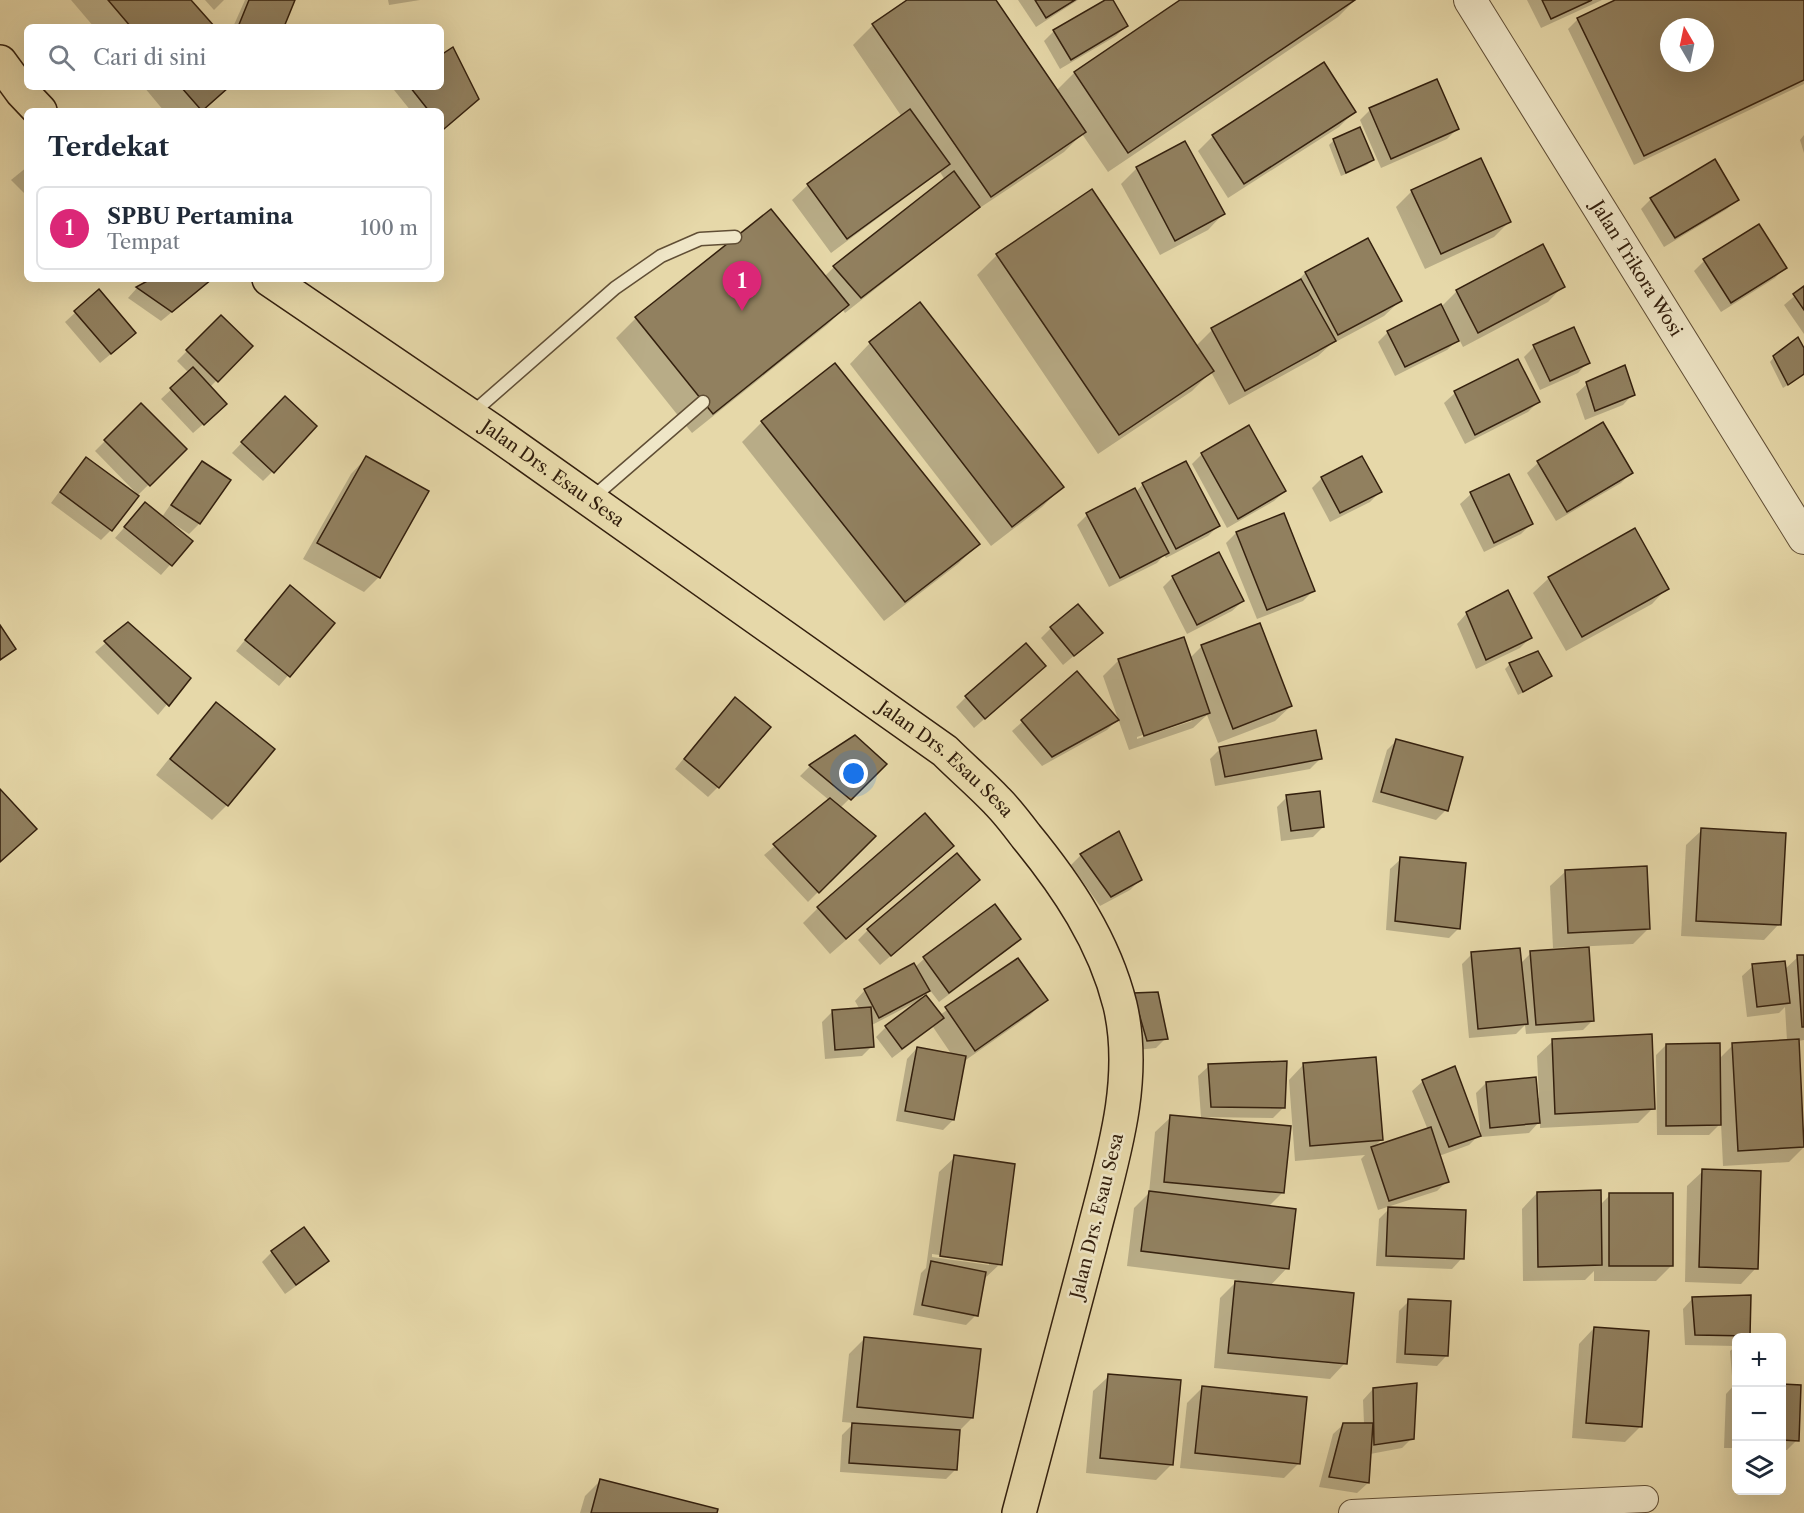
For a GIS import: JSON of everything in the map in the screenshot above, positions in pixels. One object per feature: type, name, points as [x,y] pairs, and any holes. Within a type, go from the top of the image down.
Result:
[{"type":"highway","points":[[0,62],[37,108]]},
{"type":"highway","name":"Jalan Drs. Esau Sesa","points":[[273,282],[469,415],[945,751],[998,802],[1047,862],[1078,905],[1110,973],[1120,1006],[1125,1069],[1122,1107],[1117,1137],[1081,1281],[1019,1513]]},
{"type":"street","name":"Jalan Trikora Wosi","points":[[1470,0],[1804,538]]},
{"type":"street","points":[[1352,1513],[1645,1499]]},
{"type":"lane","points":[[469,415],[615,288],[661,256],[700,239],[735,237]]},
{"type":"lane","points":[[590,500],[703,402]]},
{"type":"building","points":[[108,0],[191,0],[212,24],[128,24]]},
{"type":"building","points":[[249,0],[295,0],[285,24],[239,24]]},
{"type":"building","points":[[907,0],[996,0],[1086,132],[991,197],[872,24]]},
{"type":"building","points":[[1035,0],[1075,0],[1046,18]]},
{"type":"building","points":[[1105,0],[1113,0],[1128,26],[1071,60],[1053,30]]},
{"type":"building","points":[[1180,0],[1355,0],[1128,153],[1074,72]]},
{"type":"building","points":[[1542,0],[1592,0],[1551,19]]},
{"type":"building","points":[[1615,0],[1804,0],[1804,80],[1644,156],[1577,18]]},
{"type":"building","points":[[453,47],[479,99],[444,129],[444,108],[427,108],[412,90],[444,90],[444,53]]},
{"type":"building","points":[[1324,62],[1356,112],[1244,184],[1212,135]]},
{"type":"building","points":[[1437,79],[1459,129],[1391,159],[1369,108]]},
{"type":"building","points":[[184,90],[226,90],[205,108],[199,108]]},
{"type":"building","points":[[910,109],[950,164],[847,239],[807,184]]},
{"type":"building","points":[[1360,127],[1374,160],[1346,173],[1333,139]]},
{"type":"building","points":[[1185,141],[1225,214],[1175,241],[1136,167]]},
{"type":"building","points":[[1481,158],[1511,222],[1441,254],[1411,190]]},
{"type":"building","points":[[1715,159],[1739,200],[1675,238],[1650,198]]},
{"type":"building","points":[[954,171],[980,207],[861,298],[833,266]]},
{"type":"building","points":[[1092,189],[1214,371],[1119,435],[996,254]]},
{"type":"building","points":[[771,209],[849,305],[713,414],[635,317]]},
{"type":"building","points":[[1759,224],[1787,268],[1731,303],[1703,259]]},
{"type":"building","points":[[1368,238],[1402,301],[1338,335],[1305,272]]},
{"type":"building","points":[[1543,244],[1565,287],[1478,333],[1456,290]]},
{"type":"building","points":[[1301,279],[1336,341],[1245,391],[1211,328]]},
{"type":"building","points":[[145,282],[208,282],[172,312],[136,287]]},
{"type":"building","points":[[1804,286],[1804,310],[1793,294]]},
{"type":"building","points":[[99,289],[136,333],[111,354],[74,311]]},
{"type":"building","points":[[920,302],[1064,487],[1012,527],[869,342]]},
{"type":"building","points":[[1441,304],[1459,341],[1405,367],[1387,331]]},
{"type":"building","points":[[221,315],[253,346],[218,382],[186,350]]},
{"type":"building","points":[[1574,327],[1590,363],[1550,381],[1533,345]]},
{"type":"building","points":[[1798,337],[1804,348],[1804,374],[1788,385],[1773,356]]},
{"type":"building","points":[[1518,359],[1540,402],[1475,435],[1454,391]]},
{"type":"building","points":[[835,363],[980,544],[905,602],[761,421]]},
{"type":"building","points":[[1625,365],[1635,395],[1595,411],[1586,382]]},
{"type":"building","points":[[193,367],[227,404],[204,425],[170,388]]},
{"type":"building","points":[[285,396],[317,426],[274,473],[241,442]]},
{"type":"building","points":[[141,403],[187,449],[150,486],[104,440]]},
{"type":"building","points":[[1603,422],[1633,473],[1567,512],[1537,461]]},
{"type":"building","points":[[1249,425],[1286,491],[1238,519],[1201,453]]},
{"type":"building","points":[[366,456],[429,491],[380,578],[317,543]]},
{"type":"building","points":[[1362,456],[1382,492],[1340,513],[1321,477]]},
{"type":"building","points":[[86,457],[139,496],[112,531],[60,492]]},
{"type":"building","points":[[202,461],[231,480],[200,524],[171,505]]},
{"type":"building","points":[[1186,461],[1220,526],[1176,549],[1142,483]]},
{"type":"building","points":[[1509,474],[1533,524],[1494,543],[1470,492]]},
{"type":"building","points":[[1135,488],[1169,553],[1120,578],[1086,513]]},
{"type":"building","points":[[145,502],[193,541],[172,566],[124,527]]},
{"type":"building","points":[[1284,513],[1315,591],[1267,610],[1236,532]]},
{"type":"building","points":[[1635,528],[1669,589],[1582,637],[1548,577]]},
{"type":"building","points":[[1219,552],[1244,601],[1197,625],[1172,576]]},
{"type":"building","points":[[290,585],[335,623],[290,677],[245,640]]},
{"type":"building","points":[[1508,590],[1532,638],[1486,660],[1466,612]]},
{"type":"building","points":[[1078,604],[1103,633],[1074,656],[1050,627]]},
{"type":"building","points":[[128,622],[191,678],[169,706],[104,641]]},
{"type":"building","points":[[1260,623],[1292,706],[1233,729],[1201,645]]},
{"type":"building","points":[[0,625],[16,649],[0,660]]},
{"type":"building","points":[[1184,637],[1210,713],[1144,736],[1118,659]]},
{"type":"building","points":[[1026,643],[1046,666],[985,719],[965,696]]},
{"type":"building","points":[[1538,651],[1552,676],[1523,692],[1509,663]]},
{"type":"building","points":[[1077,671],[1119,720],[1052,757],[1021,720]]},
{"type":"building","points":[[735,697],[771,727],[719,788],[684,759]]},
{"type":"building","points":[[216,702],[275,749],[228,806],[170,759]]},
{"type":"building","points":[[1316,730],[1322,759],[1225,777],[1219,747]]},
{"type":"building","points":[[855,735],[887,764],[851,800],[809,765]]},
{"type":"building","points":[[1396,739],[1463,757],[1448,811],[1381,792]]},
{"type":"building","points":[[0,789],[37,829],[0,862]]},
{"type":"building","points":[[1320,791],[1324,827],[1291,831],[1286,795]]},
{"type":"building","points":[[830,798],[876,836],[819,893],[773,844]]},
{"type":"building","points":[[925,813],[954,846],[846,939],[817,907]]},
{"type":"building","points":[[1701,828],[1786,833],[1781,925],[1696,921]]},
{"type":"building","points":[[1119,831],[1142,880],[1111,897],[1080,854]]},
{"type":"building","points":[[957,853],[980,880],[891,956],[867,929]]},
{"type":"building","points":[[1400,857],[1466,863],[1460,929],[1395,921]]},
{"type":"building","points":[[1647,866],[1650,929],[1568,933],[1565,870]]},
{"type":"building","points":[[995,904],[1021,939],[949,993],[923,957]]},
{"type":"building","points":[[1589,947],[1594,1021],[1536,1025],[1530,951]]},
{"type":"building","points":[[1520,948],[1528,1024],[1478,1029],[1471,952]]},
{"type":"building","points":[[1797,955],[1804,955],[1804,1027],[1802,1027]]},
{"type":"building","points":[[1018,958],[1048,1000],[975,1051],[945,1007]]},
{"type":"building","points":[[1785,961],[1790,1003],[1757,1007],[1752,964]]},
{"type":"building","points":[[914,963],[930,991],[879,1018],[864,989]]},
{"type":"building","points":[[1158,992],[1168,1039],[1147,1041],[1133,993]]},
{"type":"building","points":[[926,995],[944,1018],[902,1049],[885,1026]]},
{"type":"building","points":[[871,1007],[874,1047],[835,1050],[832,1010]]},
{"type":"building","points":[[1652,1034],[1655,1109],[1555,1114],[1552,1039]]},
{"type":"building","points":[[1799,1039],[1804,1147],[1738,1151],[1732,1043]]},
{"type":"building","points":[[1720,1043],[1721,1125],[1666,1126],[1666,1044]]},
{"type":"building","points":[[917,1047],[966,1056],[954,1120],[905,1111]]},
{"type":"building","points":[[1376,1057],[1383,1140],[1310,1146],[1303,1063]]},
{"type":"building","points":[[1287,1061],[1285,1108],[1211,1107],[1208,1064]]},
{"type":"building","points":[[1455,1066],[1481,1136],[1449,1147],[1422,1080]]},
{"type":"building","points":[[1536,1077],[1540,1123],[1490,1128],[1486,1082]]},
{"type":"building","points":[[1170,1115],[1291,1126],[1284,1193],[1164,1182]]},
{"type":"building","points":[[1431,1127],[1449,1182],[1389,1201],[1371,1147]]},
{"type":"building","points":[[954,1155],[1015,1164],[1002,1265],[940,1256]]},
{"type":"building","points":[[1702,1169],[1761,1171],[1758,1269],[1699,1267]]},
{"type":"building","points":[[1601,1190],[1602,1265],[1538,1267],[1537,1192]]},
{"type":"building","points":[[1149,1191],[1296,1209],[1289,1269],[1141,1251]]},
{"type":"building","points":[[1609,1193],[1673,1193],[1673,1266],[1609,1266]]},
{"type":"building","points":[[1388,1207],[1466,1210],[1464,1259],[1386,1256]]},
{"type":"building","points":[[304,1227],[329,1261],[296,1285],[271,1251]]},
{"type":"building","points":[[931,1261],[986,1272],[978,1316],[922,1305]]},
{"type":"building","points":[[1235,1281],[1354,1293],[1347,1364],[1228,1353]]},
{"type":"building","points":[[1751,1295],[1750,1333],[1732,1333],[1732,1336],[1695,1335],[1692,1297]]},
{"type":"building","points":[[1408,1299],[1451,1301],[1448,1356],[1405,1354]]},
{"type":"building","points":[[1594,1327],[1649,1331],[1642,1427],[1586,1423]]},
{"type":"building","points":[[864,1337],[981,1349],[973,1418],[857,1407]]},
{"type":"building","points":[[1108,1374],[1181,1380],[1173,1465],[1100,1458]]},
{"type":"building","points":[[1417,1383],[1414,1439],[1374,1445],[1373,1388]]},
{"type":"building","points":[[1786,1384],[1801,1385],[1799,1441],[1786,1440]]},
{"type":"building","points":[[1202,1386],[1307,1397],[1300,1464],[1195,1453]]},
{"type":"building","points":[[852,1423],[960,1430],[957,1470],[849,1463]]},
{"type":"building","points":[[1343,1423],[1373,1423],[1369,1483],[1329,1477]]},
{"type":"building","points":[[600,1479],[718,1509],[717,1513],[591,1513]]},
{"type":"place","name":"SPBU Pertamina","points":[[742,311]]}]
